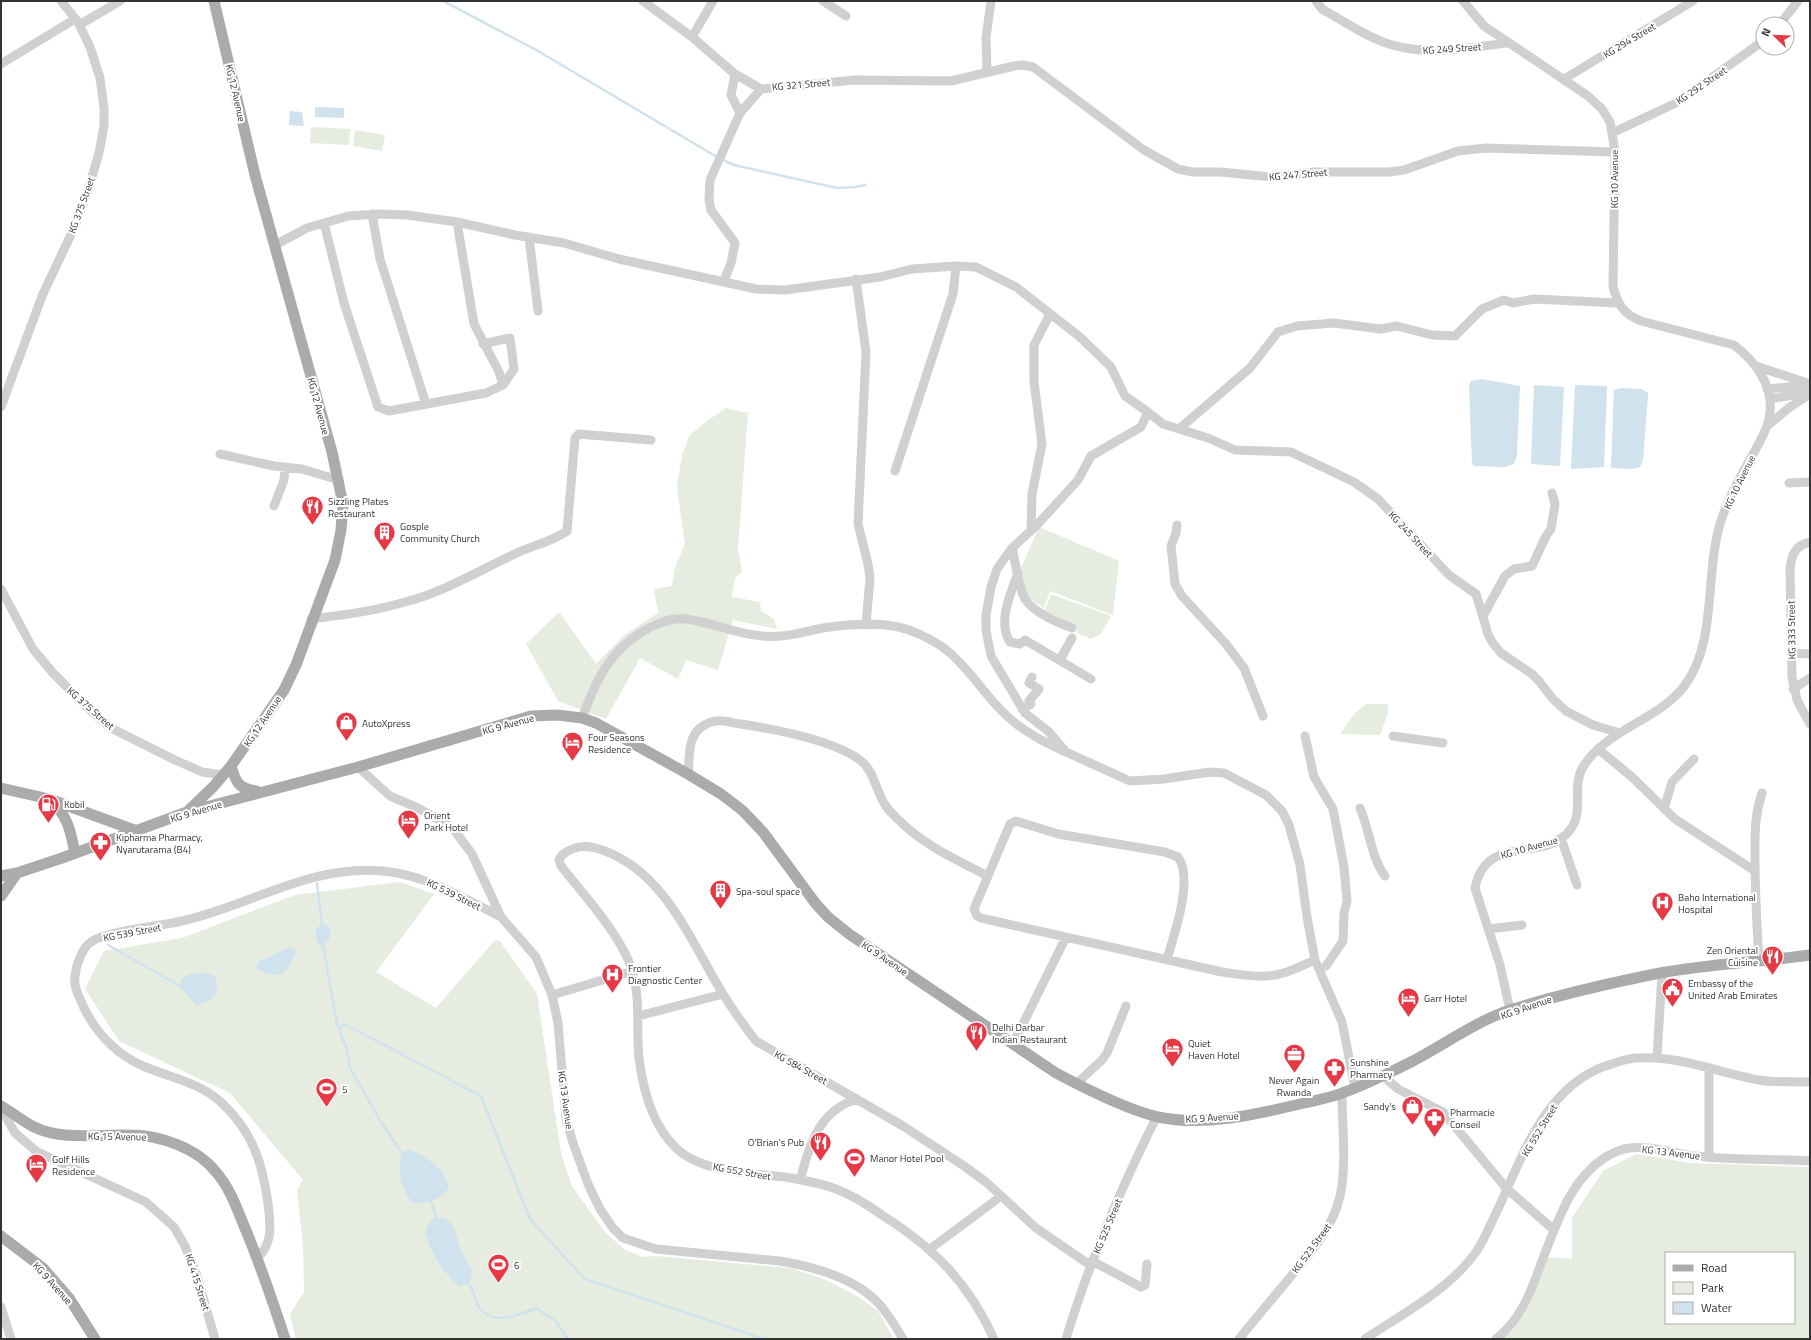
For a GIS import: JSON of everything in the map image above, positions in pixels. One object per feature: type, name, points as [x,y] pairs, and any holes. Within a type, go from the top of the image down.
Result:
[{"type":"main road","name":"KG 12 Avenue","points":[[187,812],[213,787],[231,766],[284,690],[296,665],[311,619],[335,560],[341,530],[343,504],[338,480],[275,245],[254,175],[214,1]]},
{"type":"main road","name":"KG 9 Avenue","points":[[2,875],[17,873],[187,812],[358,767],[531,716],[557,714],[582,718],[615,733],[721,794],[742,810],[763,832],[816,904],[828,917],[849,934],[1056,1073],[1110,1100],[1157,1116],[1184,1120],[1213,1119],[1281,1108],[1342,1093],[1383,1076],[1429,1053],[1455,1036],[1510,1010],[1595,986],[1662,973],[1810,955]]},
{"type":"main road","points":[[231,766],[241,787],[248,790],[262,792]]},
{"type":"main road","points":[[213,787],[216,804]]},
{"type":"main road","points":[[1,788],[49,799],[137,831]]},
{"type":"main road","points":[[49,799],[61,810],[66,819],[71,832],[75,853]]},
{"type":"main road","points":[[1,896],[17,873]]},
{"type":"main road","name":"KG 15 Avenue","points":[[1,1107],[34,1127],[46,1131],[86,1136],[131,1135],[153,1137],[190,1151],[204,1159],[216,1172],[229,1192],[258,1258],[286,1339]]},
{"type":"main road","name":"KG 9 Avenue","points":[[1,1236],[43,1268],[69,1298],[95,1339]]},
{"type":"street","name":"KG 375 Street","points":[[1,407],[42,296],[75,226],[99,153],[104,126],[104,108],[100,78],[90,47],[77,22],[61,1]]},
{"type":"street","points":[[1,64],[77,22],[120,1]]},
{"type":"street","name":"KG 321 Street","points":[[643,1],[692,37],[735,74],[761,89],[854,80],[951,81],[987,71]]},
{"type":"street","points":[[692,37],[713,1]]},
{"type":"street","points":[[823,1],[846,16]]},
{"type":"street","points":[[987,71],[986,38],[991,1]]},
{"type":"street","name":"KG 249 Street","points":[[1316,1],[1322,8],[1376,40],[1397,46],[1422,51],[1460,49],[1506,43]]},
{"type":"street","name":"KG 10 Avenue","points":[[1463,1],[1484,26],[1506,43],[1564,79],[1588,96],[1602,109],[1610,122],[1615,152],[1613,287],[1617,303],[1631,317],[1641,321],[1734,345],[1747,355],[1756,366],[1770,398],[1770,413],[1766,427],[1731,494],[1722,517],[1704,634],[1699,658],[1692,675],[1684,687],[1668,701],[1598,749],[1583,766],[1579,777],[1576,818],[1569,832],[1561,838],[1538,847],[1510,851],[1498,856],[1483,867],[1477,876],[1475,888],[1500,965],[1510,1010]]},
{"type":"street","name":"KG 294 Street","points":[[1564,79],[1693,1]]},
{"type":"street","points":[[1786,16],[1798,1]]},
{"type":"street","name":"KG 292 Street","points":[[1612,133],[1678,102],[1755,47]]},
{"type":"street","name":"KG 247 Street","points":[[987,71],[1023,64],[1032,66],[1144,150],[1178,168],[1193,172],[1220,172],[1273,177],[1320,172],[1389,172],[1414,166],[1458,151],[1486,148],[1615,152]]},
{"type":"street","points":[[735,74],[731,95],[740,113]]},
{"type":"street","points":[[724,281],[734,253],[735,243],[711,210],[709,200],[710,180],[740,113],[761,89]]},
{"type":"street","points":[[372,214],[380,259],[426,404]]},
{"type":"street","name":"KG 245 Street","points":[[275,245],[307,228],[348,216],[372,214],[407,215],[457,222],[564,243],[619,259],[724,281],[743,287],[785,290],[839,284],[856,279],[880,277],[912,269],[956,266],[976,267],[1016,287],[1080,337],[1111,367],[1125,396],[1163,424],[1208,438],[1235,450],[1291,452],[1354,482],[1378,499],[1449,575],[1476,594],[1492,642],[1501,653],[1535,677],[1553,699],[1566,711],[1593,725],[1620,733]]},
{"type":"street","points":[[457,222],[474,324],[483,344],[499,372],[503,385]]},
{"type":"street","points":[[324,223],[344,302],[375,402],[378,407],[389,410],[426,404],[486,393],[503,385],[514,369],[510,338],[483,344]]},
{"type":"street","points":[[529,237],[538,311]]},
{"type":"street","points":[[896,471],[953,294],[956,266]]},
{"type":"street","points":[[856,279],[866,352],[858,524],[870,578],[866,625]]},
{"type":"street","points":[[1179,429],[1250,368],[1278,332],[1297,326],[1334,323],[1381,329],[1397,326],[1432,334],[1455,336],[1482,309],[1504,300],[1513,303],[1534,299],[1617,303]]},
{"type":"street","points":[[1031,531],[1032,494],[1042,444],[1034,382],[1034,345],[1050,314]]},
{"type":"street","points":[[1756,366],[1810,384]]},
{"type":"street","points":[[1767,389],[1810,384]]},
{"type":"street","points":[[1770,398],[1810,393]]},
{"type":"street","points":[[1766,427],[1810,393]]},
{"type":"street","points":[[1066,752],[1048,731],[1022,709],[990,656],[986,630],[986,615],[991,587],[997,569],[1012,548],[1031,531],[1078,480],[1092,456],[1141,427],[1148,412]]},
{"type":"street","points":[[311,619],[355,613],[405,602],[430,593],[533,545],[557,538],[567,531],[574,438],[579,434],[651,440]]},
{"type":"street","points":[[220,454],[302,469],[338,480]]},
{"type":"street","points":[[274,506],[284,480],[285,467]]},
{"type":"street","points":[[1789,483],[1810,482]]},
{"type":"street","points":[[1483,616],[1505,576],[1514,569],[1532,566],[1537,559],[1546,536],[1551,529],[1555,504],[1552,493]]},
{"type":"street","points":[[1177,525],[1176,533],[1170,546],[1174,584],[1182,596],[1226,644],[1244,668],[1263,716]]},
{"type":"street","name":"KG 333 Street","points":[[1810,542],[1798,547],[1791,560],[1791,653],[1793,689],[1799,706],[1810,724]]},
{"type":"street","points":[[1012,548],[1025,599],[1033,607],[1072,628]]},
{"type":"street","points":[[1018,573],[1008,603],[1005,619],[1006,637],[1010,642],[1020,644],[1025,640],[1091,679]]},
{"type":"street","name":"KG 375 Street","points":[[1,590],[33,648],[53,673],[111,728],[185,765],[202,772],[223,775]]},
{"type":"street","points":[[582,718],[594,686],[615,654],[628,641],[641,632],[666,620],[676,618],[693,620],[757,637],[790,636],[830,627],[895,625],[906,628],[934,642],[950,653],[1007,716],[1034,736],[1130,781],[1164,779],[1210,772],[1224,773],[1266,795],[1282,811],[1289,825],[1300,865],[1315,960],[1342,1022],[1355,1088]]},
{"type":"street","points":[[1060,660],[1072,638]]},
{"type":"street","points":[[1791,653],[1810,654]]},
{"type":"street","points":[[1022,709],[1031,704],[1029,701],[1039,689],[1029,682],[1032,677]]},
{"type":"street","points":[[1793,689],[1810,678]]},
{"type":"street","points":[[688,774],[691,740],[699,729],[716,721],[763,728],[811,739],[849,753],[859,759],[868,767],[887,808],[916,836],[941,853],[988,876]]},
{"type":"street","points":[[1305,736],[1314,777],[1332,809],[1344,867],[1347,901],[1344,913],[1343,941],[1326,966]]},
{"type":"street","points":[[1393,736],[1443,743]]},
{"type":"street","points":[[1598,749],[1626,772],[1675,819],[1695,831],[1711,844],[1755,871]]},
{"type":"street","points":[[1664,809],[1672,782],[1694,760]]},
{"type":"street","name":"KG 13 Avenue","points":[[358,767],[390,796],[416,807],[455,831],[472,854],[501,917],[536,957],[552,995],[558,1023],[566,1119],[577,1157],[588,1184],[600,1209],[613,1228],[623,1238],[656,1249],[800,1264],[834,1276],[860,1288],[880,1304],[903,1339]]},
{"type":"street","points":[[1759,962],[1755,904],[1756,811],[1762,793]]},
{"type":"street","points":[[1360,808],[1367,824],[1379,868],[1385,876]]},
{"type":"street","points":[[1167,959],[1178,922],[1184,877],[1180,861],[1172,854],[1058,834],[1016,821],[1010,824],[974,909],[977,916],[1222,972],[1266,976],[1282,974],[1315,960]]},
{"type":"street","points":[[1561,838],[1577,885]]},
{"type":"street","name":"KG 584 Street","points":[[559,860],[566,851],[579,846],[588,846],[620,857],[637,868],[649,879],[683,925],[723,994],[756,1041],[903,1126],[964,1166],[986,1182],[1000,1197],[1036,1228],[1091,1263],[1141,1287],[1145,1285],[1146,1282],[1147,1264]]},
{"type":"street","name":"KG 552 Street","points":[[559,860],[561,866],[619,943],[633,971],[638,1016],[640,1059],[646,1092],[654,1117],[666,1138],[678,1151],[716,1168],[800,1180],[837,1189],[883,1215],[930,1249],[964,1286],[994,1339]]},
{"type":"street","name":"KG 539 Street","points":[[258,1258],[264,1251],[269,1241],[270,1222],[265,1183],[252,1141],[242,1124],[222,1103],[206,1091],[191,1082],[132,1060],[112,1048],[92,1025],[76,991],[74,977],[80,957],[89,943],[110,935],[184,921],[307,879],[348,870],[382,871],[426,880],[501,917]]},
{"type":"street","points":[[1488,929],[1522,925]]},
{"type":"street","points":[[1014,1044],[1066,936]]},
{"type":"street","points":[[552,995],[633,971]]},
{"type":"street","points":[[1657,1058],[1662,973]]},
{"type":"street","points":[[638,1016],[723,994]]},
{"type":"street","points":[[1076,1084],[1107,1053],[1126,1006]]},
{"type":"street","name":"KG 552 Street","points":[[1365,1339],[1438,1289],[1476,1252],[1486,1235],[1530,1140],[1548,1110],[1564,1090],[1577,1080],[1620,1061],[1636,1058],[1657,1058],[1709,1068],[1760,1081],[1810,1082]]},
{"type":"street","points":[[1709,1068],[1709,1157]]},
{"type":"street","points":[[1383,1076],[1398,1089],[1443,1112],[1507,1189],[1554,1230]]},
{"type":"street","name":"KG 523 Street","points":[[1239,1339],[1303,1261],[1325,1232],[1333,1216],[1340,1198],[1343,1181],[1342,1093]]},
{"type":"street","points":[[800,1180],[815,1136],[824,1120],[844,1103],[857,1099]]},
{"type":"street","name":"KG 415 Street","points":[[1,1107],[15,1133],[36,1151],[146,1202],[174,1227],[186,1246],[197,1276],[215,1339]]},
{"type":"street","name":"KG 525 Street","points":[[1066,1339],[1091,1263],[1129,1173],[1157,1116]]},
{"type":"street","name":"KG 13 Avenue","points":[[1496,1339],[1507,1330],[1520,1312],[1532,1290],[1563,1207],[1579,1180],[1591,1167],[1612,1153],[1629,1148],[1651,1149],[1709,1157],[1810,1161]]},
{"type":"street","points":[[930,1249],[1000,1197]]},
{"type":"street","points":[[1,1308],[11,1339]]},
{"type":"green space","points":[[311,127],[350,129],[349,145],[310,143]]},
{"type":"green space","points":[[355,130],[385,135],[382,151],[353,146]]},
{"type":"green space","points":[[726,408],[748,413],[738,548],[742,572],[735,578],[732,597],[760,602],[761,611],[774,619],[777,629],[733,620],[718,670],[686,660],[678,679],[640,658],[606,719],[558,701],[526,644],[559,612],[596,664],[623,636],[658,613],[654,589],[672,586],[675,567],[685,544],[677,487],[682,455],[690,435]]},
{"type":"green space","points":[[1039,527],[1119,561],[1113,615],[1050,591],[1044,608],[1026,596],[1021,568]]},
{"type":"green space","points":[[1051,594],[1111,616],[1101,634],[1091,639],[1078,634],[1075,625],[1045,611]]},
{"type":"green space","points":[[1366,704],[1388,704],[1388,713],[1380,735],[1340,734],[1355,713]]},
{"type":"green space","points":[[400,882],[434,894],[376,972],[436,1008],[495,940],[500,941],[537,994],[561,1153],[572,1186],[605,1232],[624,1249],[642,1257],[656,1256],[790,1268],[824,1279],[857,1296],[878,1311],[894,1339],[296,1339],[290,1314],[304,1292],[303,1247],[297,1190],[303,1180],[230,1093],[119,1041],[85,989],[104,951],[182,938],[295,895]]},
{"type":"green space","points":[[1636,1154],[1690,1163],[1810,1167],[1810,1339],[1502,1339],[1512,1331],[1526,1312],[1536,1291],[1548,1257],[1572,1259],[1572,1218],[1603,1171]]},
{"type":"water","points":[[315,107],[344,108],[344,118],[315,117]]},
{"type":"water","points":[[290,111],[302,112],[304,126],[289,125]]},
{"type":"water","points":[[1482,379],[1520,386],[1517,455],[1514,464],[1505,467],[1475,466],[1472,464],[1469,386],[1471,381]]},
{"type":"water","points":[[1534,385],[1564,387],[1560,466],[1531,464]]},
{"type":"water","points":[[1575,385],[1607,386],[1604,467],[1571,469]]},
{"type":"water","points":[[1621,388],[1642,389],[1648,393],[1643,460],[1640,467],[1632,469],[1611,468],[1614,390]]},
{"type":"water","points":[[325,924],[330,930],[330,934],[328,941],[321,946],[316,938],[316,928]]},
{"type":"water","points":[[288,948],[293,948],[296,951],[290,965],[286,970],[276,975],[263,972],[256,968],[258,962]]},
{"type":"water","points":[[209,973],[216,977],[217,992],[210,1000],[197,1006],[181,988],[181,982],[183,978],[190,974]]},
{"type":"water","points":[[409,1150],[434,1164],[443,1174],[449,1187],[443,1195],[429,1202],[418,1203],[413,1203],[409,1198],[405,1192],[401,1178],[400,1164],[404,1151]]},
{"type":"water","points":[[436,1217],[446,1220],[450,1223],[454,1230],[461,1250],[471,1269],[471,1279],[468,1284],[460,1286],[454,1281],[443,1269],[431,1249],[425,1234],[429,1222]]},
{"type":"waterway","points":[[443,1],[538,51],[717,157]]},
{"type":"waterway","points":[[721,159],[734,165],[837,188],[865,185]]},
{"type":"waterway","points":[[317,883],[322,925]]},
{"type":"waterway","points":[[108,945],[180,986]]},
{"type":"waterway","points":[[323,945],[337,1025],[347,1049],[350,1068],[381,1122],[402,1153]]},
{"type":"waterway","points":[[339,1029],[344,1024],[481,1096],[530,1219],[585,1279],[764,1339]]},
{"type":"waterway","points":[[431,1201],[436,1217]]},
{"type":"waterway","points":[[468,1284],[473,1290],[477,1304],[482,1311],[489,1315],[504,1318],[521,1314],[536,1308],[555,1320],[568,1339]]},
{"type":"place","name":"Sizzling Plates Restaurant","points":[[312,526]]},
{"type":"place","name":"Gosple Community Church","points":[[384,552]]},
{"type":"place","name":"AutoXpress","points":[[346,742]]},
{"type":"place","name":"Four Seasons Residence","points":[[572,762]]},
{"type":"place","name":"Kobil","points":[[48,824]]},
{"type":"place","name":"Orient Park Hotel","points":[[409,840]]},
{"type":"place","name":"Kipharma Pharmacy, Nyarutarama (B4)","points":[[100,862]]},
{"type":"place","name":"Spa-soul space","points":[[721,910]]},
{"type":"place","name":"Baho International Hospital","points":[[1663,922]]},
{"type":"place","name":"Zen Oriental Cuisine","points":[[1773,976]]},
{"type":"place","name":"Frontier Diagnostic Center","points":[[613,994]]},
{"type":"place","name":"Embassy of the United Arab Emirates","points":[[1672,1008]]},
{"type":"place","name":"Garr Hotel","points":[[1409,1018]]},
{"type":"place","name":"Delhi Darbar Indian Restaurant","points":[[977,1052]]},
{"type":"place","name":"Quiet Haven Hotel","points":[[1173,1068]]},
{"type":"place","name":"Never Again Rwanda","points":[[1294,1074]]},
{"type":"place","name":"Sunshine Pharmacy","points":[[1334,1088]]},
{"type":"place","name":"5","points":[[327,1108]]},
{"type":"place","name":"Sandy's","points":[[1412,1126]]},
{"type":"place","name":"Pharmacie Conseil","points":[[1435,1138]]},
{"type":"place","name":"O'Brian's Pub","points":[[820,1162]]},
{"type":"place","name":"Manor Hotel Pool","points":[[855,1178]]},
{"type":"place","name":"Golf Hills Residence","points":[[36,1184]]},
{"type":"place","name":"6","points":[[499,1284]]}]
